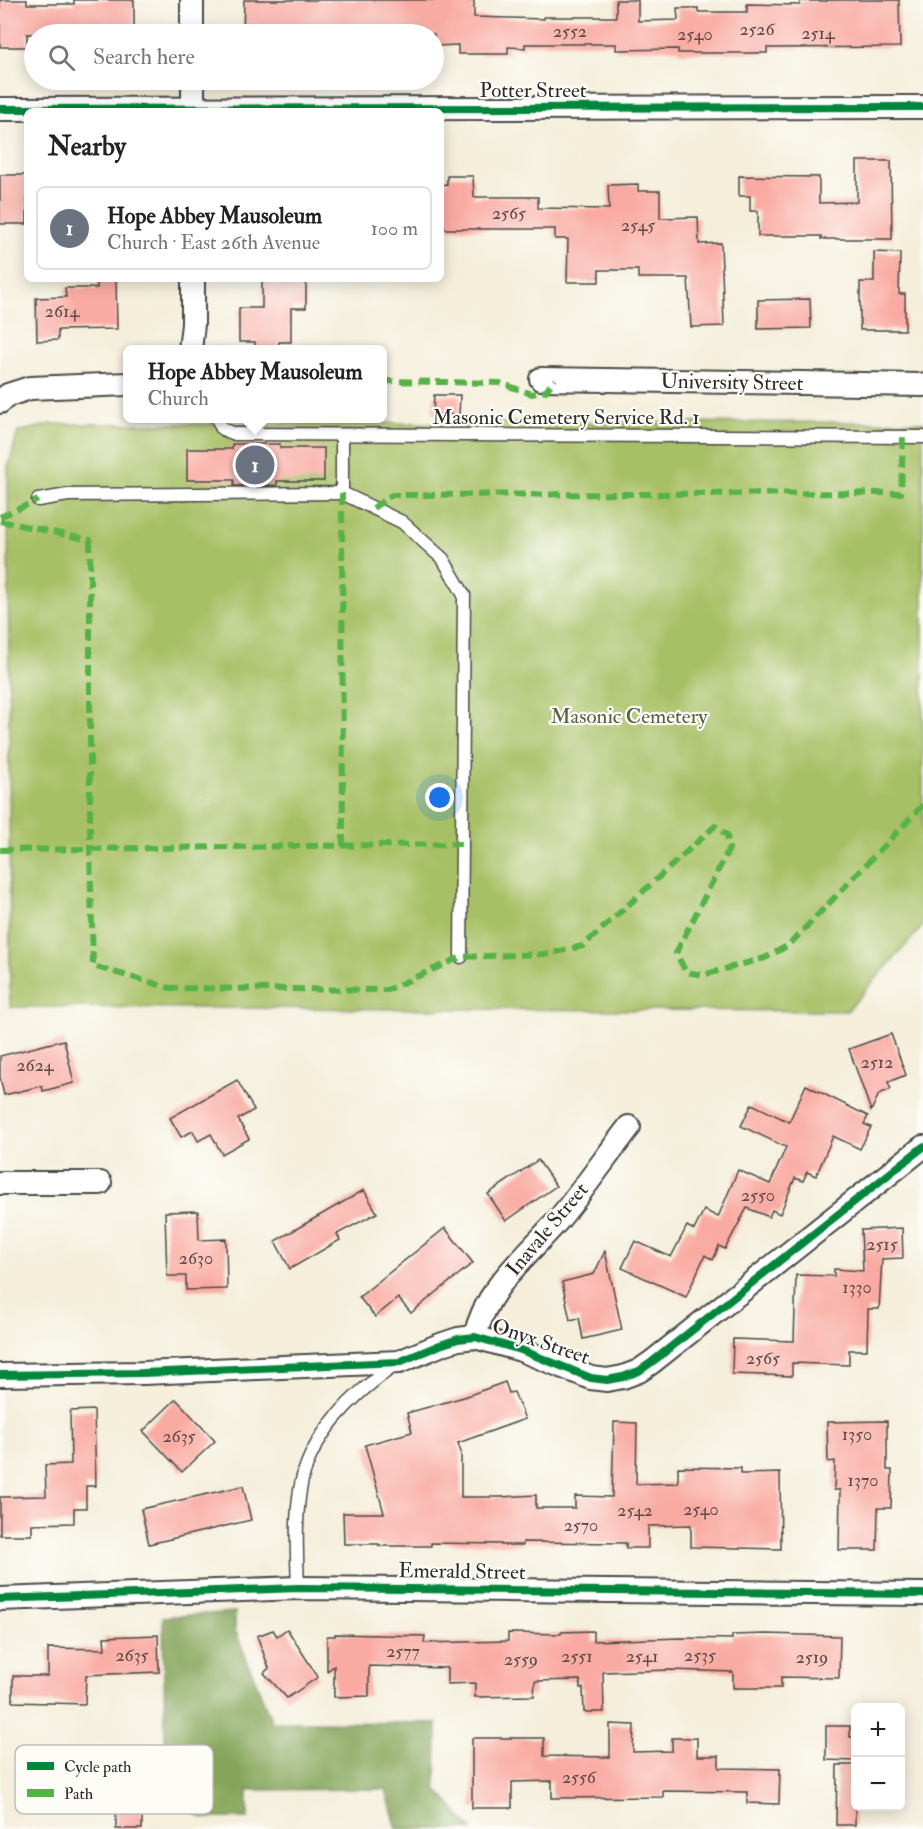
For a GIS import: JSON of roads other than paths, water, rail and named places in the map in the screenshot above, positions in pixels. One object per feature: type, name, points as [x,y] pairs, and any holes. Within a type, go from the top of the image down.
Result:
[{"type":"street","points":[[192,0],[192,24]]},
{"type":"street","points":[[193,90],[193,108]]},
{"type":"street","name":"Potter Street","points":[[444,109],[923,107]]},
{"type":"street","name":"Potter Street","points":[[0,109],[24,109]]},
{"type":"street","points":[[191,345],[193,282]]},
{"type":"street","name":"University Street","points":[[541,379],[923,385]]},
{"type":"street","points":[[0,402],[8,395],[30,388],[123,384]]},
{"type":"street","name":"Inavale Street","points":[[475,1337],[478,1321],[486,1305],[507,1276],[560,1218],[629,1127]]},
{"type":"street","name":"Onyx Street","points":[[0,1375],[143,1373],[399,1362],[458,1339],[475,1337],[521,1350],[591,1378],[607,1380],[623,1377],[639,1371],[923,1147]]},
{"type":"street","points":[[0,1183],[100,1183]]},
{"type":"street","name":"Emerald Street","points":[[0,1599],[298,1588],[923,1594]]},
{"type":"lane","name":"Masonic Cemetery Service Rd. 1","points":[[219,423],[222,429],[235,434],[923,437]]},
{"type":"lane","points":[[342,436],[342,493]]},
{"type":"lane","points":[[38,500],[68,495],[342,493],[402,522],[443,559],[464,595],[461,957]]},
{"type":"lane","points":[[298,1588],[298,1512],[304,1472],[313,1452],[341,1411],[371,1381],[399,1362]]},
{"type":"place","name":"Hope Abbey Mausoleum","points":[[255,465]]},
{"type":"park label","name":"Masonic Cemetery","points":[[629,716]]}]
